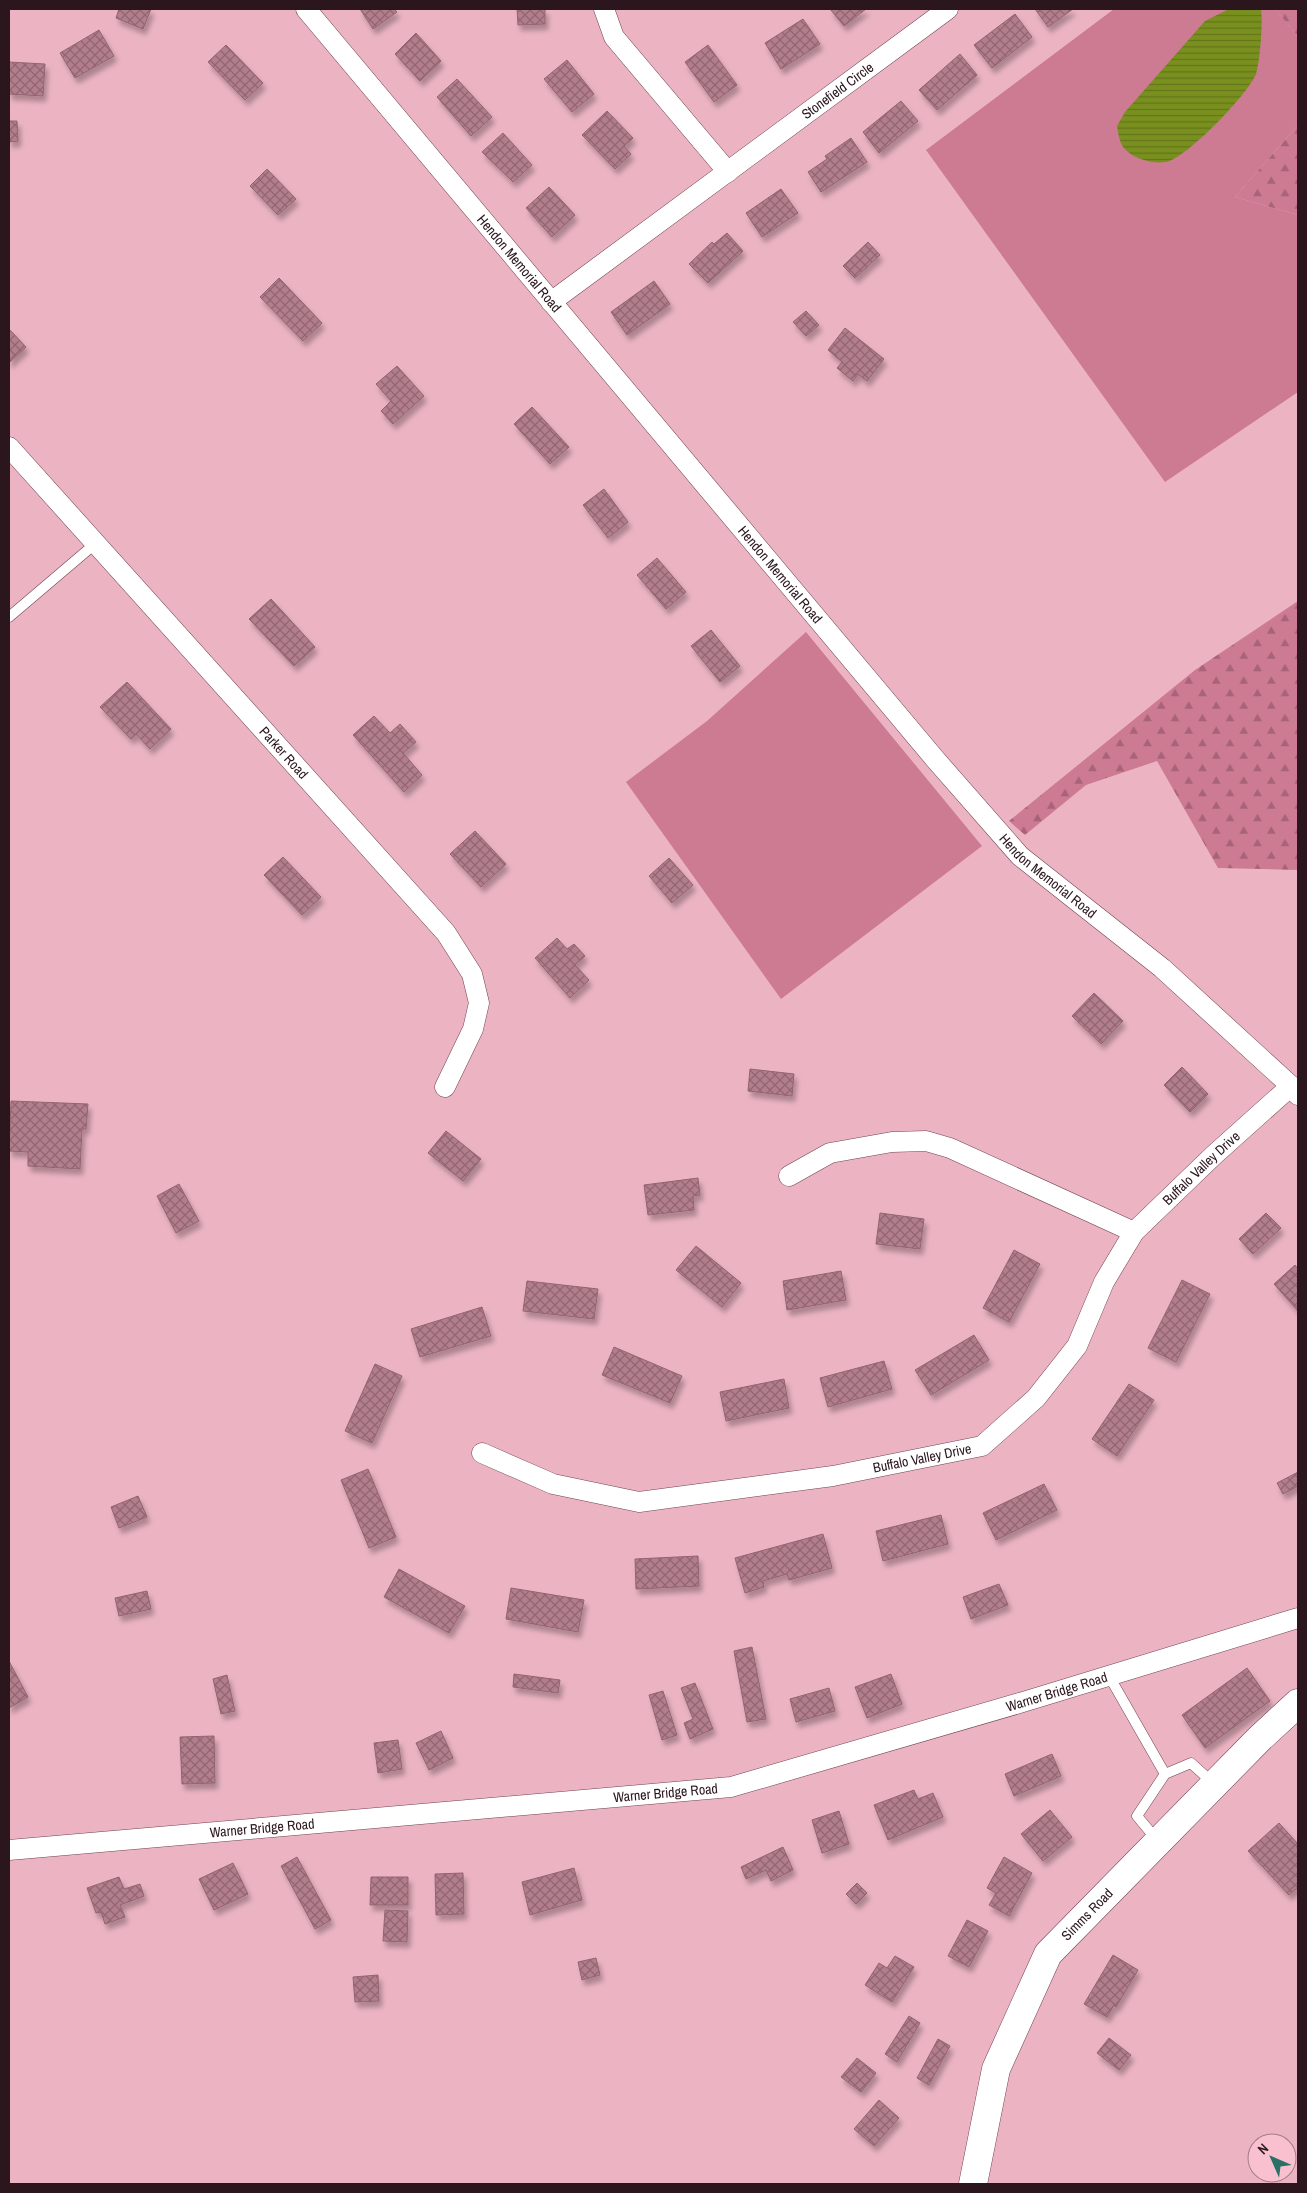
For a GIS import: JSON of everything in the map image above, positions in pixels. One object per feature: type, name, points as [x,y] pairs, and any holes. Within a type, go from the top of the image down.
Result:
[{"type":"street","name":"Hendon Memorial Road","points":[[306,9],[935,758],[1020,856],[1162,968],[1295,1090]]},
{"type":"street","points":[[604,9],[614,37],[728,172]]},
{"type":"street","name":"Stonefield Circle","points":[[552,302],[948,9]]},
{"type":"street","name":"Parker Road","points":[[9,447],[446,933],[472,974],[479,1003],[474,1029],[445,1087]]},
{"type":"street","name":"Buffalo Valley Drive","points":[[482,1453],[553,1484],[640,1502],[833,1476],[982,1446],[1036,1398],[1077,1346],[1104,1282],[1134,1232],[1214,1155],[1295,1090]]},
{"type":"street","points":[[789,1176],[830,1153],[892,1142],[926,1141],[950,1148],[1134,1232]]},
{"type":"street","name":"Warner Bridge Road","points":[[9,1850],[730,1787],[1109,1676],[1298,1618]]},
{"type":"street","name":"Simms Road","points":[[973,2184],[996,2069],[1048,1954],[1158,1841],[1298,1703]]},
{"type":"lane","points":[[9,617],[96,543]]},
{"type":"lane","points":[[1109,1676],[1164,1774]]},
{"type":"lane","points":[[1158,1841],[1137,1816],[1164,1774],[1191,1763],[1215,1784]]},
{"type":"green space","points":[[1114,9],[1275,9],[1298,37],[1298,125],[1235,197],[1298,215],[1298,392],[1165,482],[926,150]]},
{"type":"green space","points":[[1275,9],[1298,9],[1298,37]]},
{"type":"green space","points":[[1298,125],[1298,215],[1235,197]]},
{"type":"green space","points":[[1298,601],[1298,870],[1218,868],[1157,761],[1086,785],[1025,835],[1009,821],[1195,670]]},
{"type":"green space","points":[[806,632],[982,846],[781,999],[626,782],[707,721]]},
{"type":"shaded area","points":[[1229,9],[1261,9],[1259,61],[1256,74],[1251,83],[1230,110],[1202,138],[1176,158],[1166,162],[1155,162],[1143,160],[1132,155],[1123,146],[1117,129],[1125,112],[1205,21]]},
{"type":"building","points":[[119,9],[151,9],[143,29],[116,18]]},
{"type":"building","points":[[360,9],[394,9],[397,12],[373,29]]},
{"type":"building","points":[[517,9],[545,9],[545,24],[518,25]]},
{"type":"building","points":[[830,9],[866,9],[844,26]]},
{"type":"building","points":[[1035,9],[1073,9],[1048,27]]},
{"type":"building","points":[[1015,14],[1032,37],[992,68],[974,45]]},
{"type":"building","points":[[803,19],[820,44],[781,69],[765,43]]},
{"type":"building","points":[[99,30],[114,56],[75,78],[60,53]]},
{"type":"building","points":[[416,33],[441,61],[420,81],[395,54]]},
{"type":"building","points":[[226,45],[263,83],[245,100],[208,62]]},
{"type":"building","points":[[708,45],[737,85],[714,102],[685,62]]},
{"type":"building","points":[[960,54],[977,75],[937,110],[919,90]]},
{"type":"building","points":[[567,60],[594,94],[572,112],[544,79]]},
{"type":"building","points":[[9,62],[45,64],[43,96],[9,94]]},
{"type":"building","points":[[457,79],[492,117],[471,136],[437,97]]},
{"type":"building","points":[[901,101],[918,121],[879,153],[863,132]]},
{"type":"building","points":[[607,111],[633,138],[624,146],[631,154],[615,169],[582,135]]},
{"type":"building","points":[[9,121],[17,121],[18,141],[9,142]]},
{"type":"building","points":[[503,133],[532,165],[513,182],[482,152]]},
{"type":"building","points":[[851,138],[867,162],[821,192],[808,172],[827,159],[825,156]]},
{"type":"building","points":[[267,169],[296,199],[278,215],[250,186]]},
{"type":"building","points":[[549,187],[575,215],[552,237],[526,208]]},
{"type":"building","points":[[781,189],[798,213],[762,237],[746,213]]},
{"type":"building","points":[[727,233],[743,251],[708,283],[689,264],[712,242],[714,244]]},
{"type":"building","points":[[868,242],[880,255],[855,278],[843,266]]},
{"type":"building","points":[[279,278],[322,323],[303,341],[260,297]]},
{"type":"building","points":[[654,281],[670,304],[627,335],[611,312]]},
{"type":"building","points":[[806,311],[819,325],[806,336],[793,322]]},
{"type":"building","points":[[845,328],[884,359],[867,381],[858,374],[853,381],[837,368],[842,362],[828,350]]},
{"type":"building","points":[[9,329],[26,347],[9,363]]},
{"type":"building","points":[[397,366],[424,396],[393,424],[381,411],[391,401],[376,384]]},
{"type":"building","points":[[532,407],[569,447],[550,464],[514,424]]},
{"type":"building","points":[[604,489],[628,522],[608,538],[583,505]]},
{"type":"building","points":[[657,558],[686,592],[666,609],[637,575]]},
{"type":"building","points":[[271,599],[315,647],[294,666],[249,619]]},
{"type":"building","points":[[711,630],[740,666],[720,682],[691,646]]},
{"type":"building","points":[[127,682],[171,729],[150,749],[136,734],[131,739],[100,707]]},
{"type":"building","points":[[374,716],[390,733],[400,724],[416,742],[403,753],[422,775],[404,792],[353,735]]},
{"type":"building","points":[[475,831],[506,864],[481,887],[450,854]]},
{"type":"building","points":[[283,857],[321,897],[302,915],[264,875]]},
{"type":"building","points":[[669,858],[693,885],[672,903],[649,876]]},
{"type":"building","points":[[557,938],[567,949],[574,944],[585,956],[575,965],[589,980],[570,998],[535,958]]},
{"type":"building","points":[[1094,993],[1123,1021],[1101,1044],[1072,1016]]},
{"type":"building","points":[[1182,1067],[1208,1094],[1190,1112],[1164,1085]]},
{"type":"building","points":[[750,1069],[794,1074],[792,1096],[748,1091]]},
{"type":"building","points":[[11,1101],[88,1104],[86,1129],[82,1129],[80,1169],[28,1166],[28,1152],[9,1151]]},
{"type":"building","points":[[446,1131],[481,1159],[463,1181],[428,1153]]},
{"type":"building","points":[[698,1178],[700,1195],[693,1196],[694,1210],[648,1215],[644,1185]]},
{"type":"building","points":[[179,1184],[199,1221],[176,1233],[157,1196]]},
{"type":"building","points":[[880,1213],[924,1219],[920,1249],[876,1244]]},
{"type":"building","points":[[1266,1213],[1281,1228],[1253,1254],[1239,1239]]},
{"type":"building","points":[[696,1246],[741,1283],[722,1307],[676,1270]]},
{"type":"building","points":[[1014,1250],[1040,1264],[1009,1322],[983,1308]]},
{"type":"building","points":[[1295,1265],[1298,1269],[1298,1311],[1274,1284]]},
{"type":"building","points":[[841,1271],[846,1300],[787,1310],[783,1281]]},
{"type":"building","points":[[1182,1280],[1210,1294],[1176,1362],[1148,1348]]},
{"type":"building","points":[[527,1281],[598,1289],[594,1319],[523,1311]]},
{"type":"building","points":[[482,1307],[491,1336],[420,1357],[411,1329]]},
{"type":"building","points":[[974,1335],[989,1360],[931,1395],[915,1370]]},
{"type":"building","points":[[614,1347],[682,1376],[670,1403],[602,1375]]},
{"type":"building","points":[[884,1361],[892,1389],[828,1407],[820,1378]]},
{"type":"building","points":[[375,1364],[402,1376],[372,1443],[345,1431]]},
{"type":"building","points":[[784,1379],[789,1408],[726,1421],[720,1392]]},
{"type":"building","points":[[1129,1384],[1154,1400],[1117,1456],[1092,1439]]},
{"type":"building","points":[[368,1469],[396,1537],[369,1548],[341,1480]]},
{"type":"building","points":[[1298,1472],[1298,1486],[1283,1494],[1277,1483]]},
{"type":"building","points":[[1044,1484],[1057,1510],[996,1540],[983,1513]]},
{"type":"building","points":[[138,1496],[147,1517],[119,1528],[111,1507]]},
{"type":"building","points":[[941,1515],[948,1544],[883,1561],[876,1531]]},
{"type":"building","points":[[823,1534],[832,1568],[789,1580],[787,1574],[763,1581],[764,1587],[745,1593],[735,1558]]},
{"type":"building","points":[[698,1556],[699,1586],[636,1589],[635,1559]]},
{"type":"building","points":[[399,1569],[465,1606],[449,1633],[384,1597]]},
{"type":"building","points":[[999,1584],[1008,1605],[971,1619],[963,1597]]},
{"type":"building","points":[[511,1588],[584,1600],[578,1632],[506,1619]]},
{"type":"building","points":[[147,1591],[151,1609],[119,1616],[115,1598]]},
{"type":"building","points":[[752,1647],[766,1719],[747,1722],[734,1651]]},
{"type":"building","points":[[9,1661],[28,1697],[9,1708]]},
{"type":"building","points":[[1247,1668],[1270,1701],[1205,1748],[1182,1715]]},
{"type":"building","points":[[514,1674],[560,1680],[558,1693],[513,1687]]},
{"type":"building","points":[[891,1674],[902,1704],[867,1718],[855,1687]]},
{"type":"building","points":[[227,1675],[235,1711],[221,1714],[213,1679]]},
{"type":"building","points":[[695,1683],[713,1729],[690,1739],[684,1723],[693,1719],[681,1688]]},
{"type":"building","points":[[829,1688],[835,1711],[796,1722],[790,1699]]},
{"type":"building","points":[[663,1691],[677,1735],[662,1740],[649,1695]]},
{"type":"building","points":[[441,1731],[453,1758],[429,1770],[416,1743]]},
{"type":"building","points":[[214,1736],[215,1783],[182,1784],[180,1737]]},
{"type":"building","points":[[398,1740],[402,1769],[378,1773],[374,1743]]},
{"type":"building","points":[[1052,1754],[1061,1776],[1014,1796],[1005,1774]]},
{"type":"building","points":[[914,1790],[918,1799],[933,1793],[943,1817],[888,1840],[874,1805]]},
{"type":"building","points":[[1050,1810],[1072,1837],[1043,1861],[1021,1834]]},
{"type":"building","points":[[839,1811],[849,1844],[822,1853],[812,1820]]},
{"type":"building","points":[[1279,1823],[1298,1844],[1298,1887],[1289,1895],[1248,1851]]},
{"type":"building","points":[[783,1847],[793,1870],[771,1881],[766,1870],[746,1879],[741,1867]]},
{"type":"building","points":[[297,1857],[331,1920],[315,1929],[281,1866]]},
{"type":"building","points":[[1004,1857],[1032,1873],[1009,1916],[989,1905],[996,1893],[987,1888]]},
{"type":"building","points":[[233,1863],[248,1894],[214,1910],[199,1879]]},
{"type":"building","points":[[574,1868],[582,1900],[530,1915],[522,1882]]},
{"type":"building","points":[[463,1873],[464,1914],[436,1915],[435,1874]]},
{"type":"building","points":[[119,1877],[124,1889],[140,1884],[144,1896],[120,1905],[125,1917],[105,1924],[101,1912],[96,1913],[87,1888]]},
{"type":"building","points":[[371,1877],[408,1877],[408,1905],[370,1905]]},
{"type":"building","points":[[857,1883],[867,1893],[856,1904],[846,1894]]},
{"type":"building","points":[[385,1910],[408,1911],[407,1942],[383,1941]]},
{"type":"building","points":[[967,1920],[988,1931],[969,1967],[948,1956]]},
{"type":"building","points":[[1113,1955],[1138,1970],[1116,2007],[1114,2005],[1107,2017],[1084,2004]]},
{"type":"building","points":[[895,1956],[914,1967],[892,2002],[865,1985],[879,1963],[887,1968]]},
{"type":"building","points":[[596,1958],[600,1975],[582,1980],[578,1962]]},
{"type":"building","points":[[378,1975],[379,2001],[355,2002],[353,1977]]},
{"type":"building","points":[[909,2016],[920,2023],[897,2062],[885,2054]]},
{"type":"building","points":[[1109,2038],[1131,2055],[1119,2070],[1097,2053]]},
{"type":"building","points":[[938,2039],[950,2046],[929,2085],[917,2078]]},
{"type":"building","points":[[857,2058],[876,2073],[861,2092],[841,2077]]},
{"type":"building","points":[[879,2100],[899,2118],[874,2146],[854,2129]]}]
